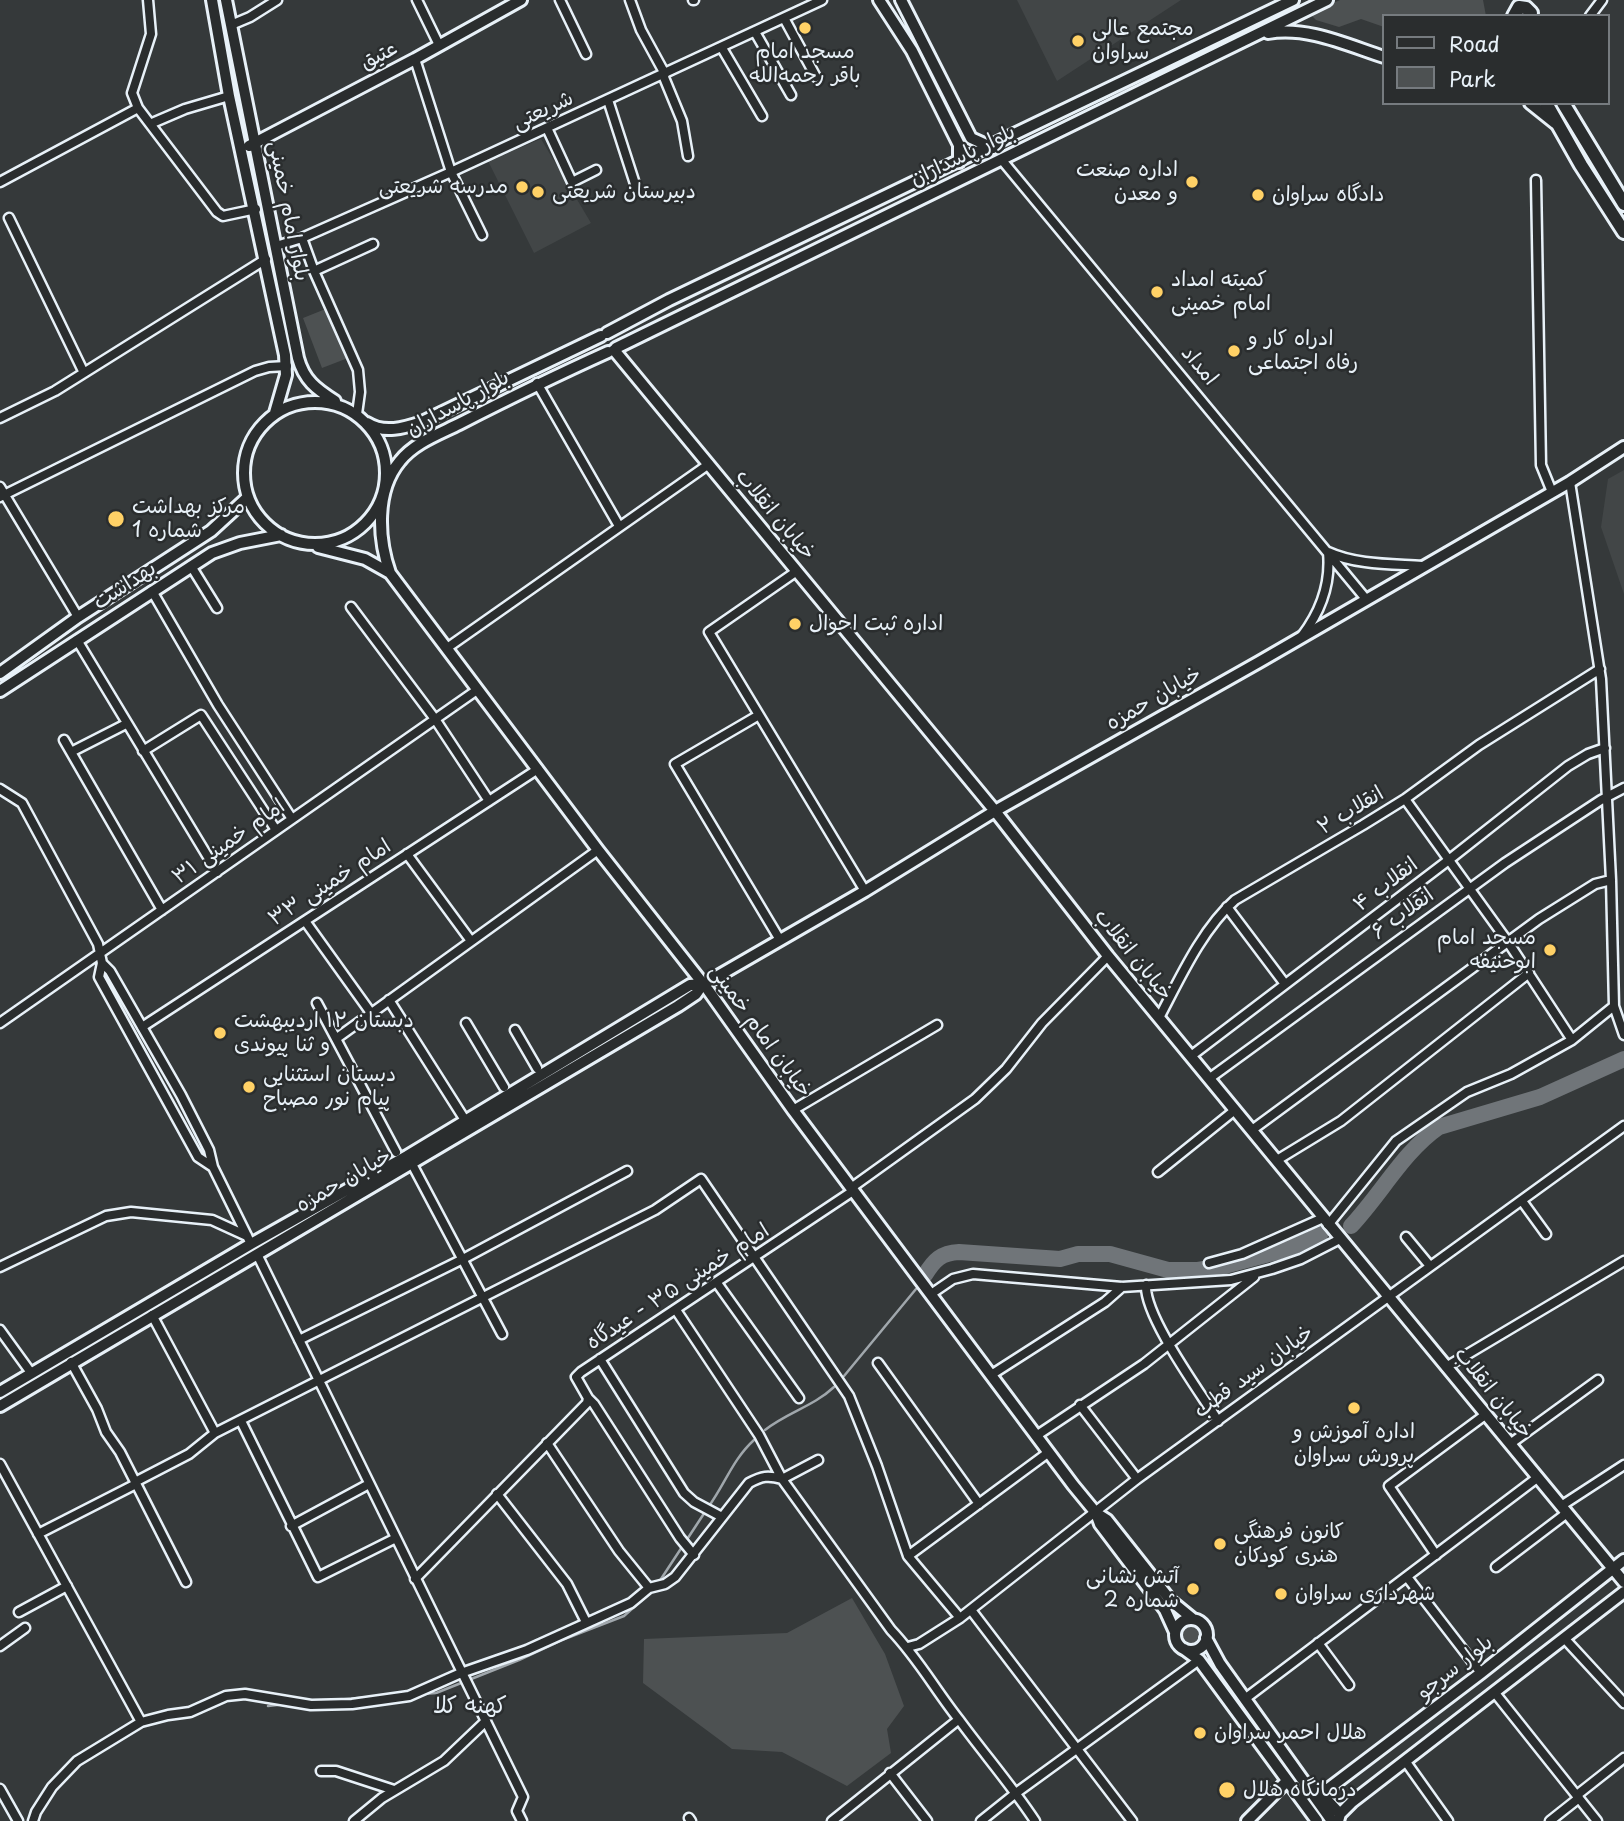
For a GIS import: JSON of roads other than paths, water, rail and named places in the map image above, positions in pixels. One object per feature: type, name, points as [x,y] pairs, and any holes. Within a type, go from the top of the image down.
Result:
[{"type":"main road","name":"بلوار امام خمینی","points":[[212,0],[229,96],[256,209],[286,366],[275,413]]},
{"type":"main road","name":"بلوار امام خمینی","points":[[226,0],[302,373],[315,388],[356,415]]},
{"type":"main road","name":"عتیق","points":[[242,148],[255,144],[521,0]]},
{"type":"main road","points":[[879,0],[905,41],[959,145],[959,162]]},
{"type":"main road","points":[[901,0],[971,138],[992,146],[1000,159]]},
{"type":"main road","name":"بلوار پاسداران","points":[[356,415],[374,428],[405,428],[422,422],[604,335],[669,300],[992,146],[1278,4],[1293,0]]},
{"type":"main road","name":"بلوار پاسداران","points":[[384,494],[399,461],[415,448],[537,383],[613,350],[1328,0]]},
{"type":"main road","points":[[1514,14],[1519,7],[1531,10]]},
{"type":"main road","points":[[1258,35],[1278,31],[1313,34],[1382,56]]},
{"type":"main road","points":[[905,41],[918,34]]},
{"type":"main road","points":[[1533,105],[1558,125]]},
{"type":"main road","points":[[1547,105],[1624,232]]},
{"type":"main road","points":[[1564,105],[1624,204]]},
{"type":"main road","name":"خیابان انقلاب","points":[[604,335],[613,335],[617,340],[613,350],[995,811],[1158,1018],[1624,1582]]},
{"type":"main road","points":[[322,401],[356,415],[378,438],[385,455],[387,475],[381,533],[390,573],[352,554],[305,544],[281,535],[255,512],[248,497],[243,474],[247,450],[258,429],[275,413],[298,403],[322,401]]},
{"type":"main road","name":"خیابان حمزه","points":[[0,1392],[405,1157],[678,1006],[696,994],[703,984],[865,891],[995,811],[1570,482],[1624,447]]},
{"type":"main road","points":[[305,544],[325,544],[345,538],[376,512],[384,494]]},
{"type":"main road","name":"بهداشت","points":[[1,669],[211,531],[248,497]]},
{"type":"main road","name":"بهداشت","points":[[4,688],[191,566],[225,547],[281,535]]},
{"type":"main road","points":[[148,571],[155,589]]},
{"type":"main road","name":"خیابان امام خمینی","points":[[390,573],[598,850],[703,984],[793,1110],[1096,1513],[1100,1524],[1165,1610],[1175,1632]]},
{"type":"main road","points":[[1,669],[4,688]]},
{"type":"main road","name":"خیابان حمزه","points":[[405,1157],[690,985],[703,984]]},
{"type":"main road","name":"خیابان حمزه","points":[[0,1406],[152,1315],[252,1245]]},
{"type":"main road","name":"خیابان امام خمینی","points":[[1096,1513],[1107,1520],[1171,1601],[1192,1619]]},
{"type":"main road","name":"بلوار سرجو","points":[[1324,1792],[1624,1560]]},
{"type":"main road","name":"بلوار سرجو","points":[[1336,1819],[1352,1802],[1624,1592]]},
{"type":"main road","points":[[1317,1821],[1199,1660],[1177,1642],[1175,1632],[1180,1624],[1192,1619],[1204,1626],[1206,1638],[1215,1657],[1305,1785],[1336,1819]]},
{"type":"main road","points":[[1184,1649],[1198,1649],[1206,1638]]},
{"type":"main road","points":[[1481,1673],[1495,1693]]},
{"type":"main road","points":[[1247,1821],[1287,1782]]},
{"type":"main road","points":[[1305,1785],[1314,1791],[1324,1792],[1336,1819]]},
{"type":"street","points":[[148,0],[151,34],[132,93],[138,108],[216,212],[223,216],[256,209]]},
{"type":"street","points":[[231,25],[250,17],[276,0]]},
{"type":"street","points":[[417,0],[439,46]]},
{"type":"street","points":[[561,0],[586,54]]},
{"type":"street","points":[[630,0],[682,121],[688,156]]},
{"type":"street","name":"شریعتی","points":[[276,246],[451,173],[822,0]]},
{"type":"street","points":[[784,19],[816,77]]},
{"type":"street","points":[[755,32],[791,95]]},
{"type":"street","points":[[722,48],[762,116]]},
{"type":"street","points":[[415,59],[451,173],[482,235]]},
{"type":"street","points":[[149,124],[185,109],[229,96]]},
{"type":"street","points":[[608,100],[636,187]]},
{"type":"street","points":[[0,182],[138,108]]},
{"type":"street","points":[[547,128],[572,182],[596,170]]},
{"type":"street","name":"امداد","points":[[1000,159],[1366,598]]},
{"type":"street","points":[[1536,180],[1541,465],[1552,492]]},
{"type":"street","points":[[9,218],[84,373]]},
{"type":"street","points":[[302,237],[314,271],[358,370],[360,392],[356,415]]},
{"type":"street","points":[[314,271],[373,244]]},
{"type":"street","points":[[0,418],[55,391],[266,259]]},
{"type":"street","points":[[78,617],[1,493],[255,370],[286,366]]},
{"type":"street","points":[[537,383],[619,526]]},
{"type":"street","points":[[447,648],[709,464]]},
{"type":"street","points":[[1570,482],[1600,669],[1608,796],[1614,1006],[1624,1035]]},
{"type":"street","points":[[1302,637],[1320,608],[1328,583],[1328,552],[1340,558],[1422,566]]},
{"type":"street","points":[[191,566],[217,608]]},
{"type":"street","points":[[797,571],[709,632],[865,891]]},
{"type":"street","points":[[155,589],[218,705],[292,819]]},
{"type":"street","points":[[351,607],[435,719],[489,801]]},
{"type":"street","points":[[77,640],[216,872]]},
{"type":"street","name":"انقلاب ۲","points":[[1158,1018],[1190,961],[1227,907],[1235,900],[1405,799],[1479,745],[1600,669]]},
{"type":"street","name":"امام خمینی ۳۱","points":[[0,1023],[477,690]]},
{"type":"street","points":[[143,751],[201,715],[276,831]]},
{"type":"street","points":[[760,715],[675,764],[780,940]]},
{"type":"street","points":[[71,752],[127,724]]},
{"type":"street","points":[[64,740],[162,910]]},
{"type":"street","name":"انقلاب ۴","points":[[1191,1056],[1568,766],[1605,748]]},
{"type":"street","name":"امام خمینی ۳۳","points":[[142,1027],[538,769]]},
{"type":"street","name":"انقلاب ۶","points":[[1210,1078],[1470,887],[1536,841],[1624,788]]},
{"type":"street","points":[[0,789],[22,803],[100,953],[102,963],[99,977],[104,987],[198,1157],[213,1167]]},
{"type":"street","points":[[1405,799],[1529,972],[1572,1040]]},
{"type":"street","points":[[337,1038],[598,850]]},
{"type":"street","points":[[407,854],[471,941]]},
{"type":"street","points":[[1252,1130],[1508,942],[1595,884],[1611,880]]},
{"type":"street","points":[[1227,907],[1285,984]]},
{"type":"street","points":[[305,921],[371,1013]]},
{"type":"street","name":"امام خمینی ۳۵ - عیدگاه","points":[[588,1398],[576,1377],[754,1259],[975,1099],[992,1084],[1041,1023],[1108,956]]},
{"type":"street","points":[[102,963],[110,971],[181,1095],[209,1150],[213,1167],[523,1797],[517,1811],[522,1821]]},
{"type":"street","points":[[1277,1160],[1341,1121],[1529,972]]},
{"type":"street","points":[[390,1000],[465,1120]]},
{"type":"street","points":[[317,1003],[463,1259],[502,1334]]},
{"type":"street","points":[[1209,1263],[1242,1254],[1325,1221],[1396,1141],[1467,1092],[1511,1073],[1572,1040],[1614,1006]]},
{"type":"street","points":[[466,1023],[504,1087]]},
{"type":"street","points":[[793,1110],[937,1025]]},
{"type":"street","points":[[515,1030],[537,1068]]},
{"type":"street","points":[[1158,1172],[1235,1110]]},
{"type":"street","points":[[1624,1127],[1624,1133]]},
{"type":"street","name":"خیابان سید قطب","points":[[908,1647],[919,1644],[960,1618],[1137,1479],[1624,1127]]},
{"type":"street","points":[[299,1340],[463,1259],[627,1171]]},
{"type":"street","points":[[38,1534],[190,1454],[215,1433],[655,1210],[701,1179],[849,1396],[908,1556],[960,1618]]},
{"type":"street","points":[[1522,1200],[1546,1234]]},
{"type":"street","points":[[1,1264],[106,1216],[131,1212],[212,1220],[252,1245]]},
{"type":"street","points":[[1406,1237],[1430,1266]]},
{"type":"street","points":[[931,1294],[953,1279],[973,1274],[1122,1287],[1231,1280],[1257,1275],[1301,1259],[1340,1239]]},
{"type":"street","points":[[1446,1367],[1624,1261]]},
{"type":"street","points":[[1036,1436],[1144,1364],[1257,1275]]},
{"type":"street","points":[[717,1283],[799,1398]]},
{"type":"street","points":[[1146,1285],[1151,1307],[1169,1343],[1218,1420]]},
{"type":"street","points":[[992,1375],[1105,1302],[1122,1287]]},
{"type":"street","points":[[676,1310],[759,1434],[782,1479],[891,1630],[908,1647],[958,1720],[1035,1821]]},
{"type":"street","points":[[152,1315],[215,1433]]},
{"type":"street","points":[[0,1330],[29,1370]]},
{"type":"street","points":[[600,1359],[684,1493],[694,1502],[722,1517]]},
{"type":"street","points":[[71,1362],[186,1582]]},
{"type":"street","points":[[878,1363],[979,1504]]},
{"type":"street","points":[[1510,1444],[1598,1380]]},
{"type":"street","points":[[415,1578],[587,1404],[588,1398]]},
{"type":"street","points":[[588,1398],[694,1555]]},
{"type":"street","points":[[1080,1405],[1137,1479]]},
{"type":"street","points":[[1436,1555],[1389,1486],[1485,1415]]},
{"type":"street","points":[[242,1421],[318,1577],[396,1538]]},
{"type":"street","points":[[547,1443],[619,1550],[649,1588]]},
{"type":"street","points":[[908,1556],[1049,1452]]},
{"type":"street","points":[[33,1821],[52,1787],[78,1761],[141,1722],[168,1714],[190,1712],[226,1696],[245,1694],[311,1705],[352,1704],[409,1696],[527,1650],[631,1603],[649,1588],[665,1584],[675,1577],[749,1483],[769,1475],[782,1479],[818,1460]]},
{"type":"street","points":[[0,1464],[141,1722]]},
{"type":"street","points":[[1496,1567],[1564,1509],[1624,1465]]},
{"type":"street","points":[[1246,1698],[1537,1478]]},
{"type":"street","points":[[291,1526],[369,1484]]},
{"type":"street","points":[[497,1494],[567,1584],[586,1622]]},
{"type":"street","points":[[1407,1577],[1481,1673]]},
{"type":"street","points":[[19,1612],[66,1586]]},
{"type":"street","points":[[971,1610],[1132,1821]]},
{"type":"street","points":[[0,1646],[25,1628]]},
{"type":"street","points":[[1564,1638],[1624,1703]]},
{"type":"street","points":[[1318,1643],[1349,1685]]},
{"type":"street","points":[[981,1821],[1199,1660]]},
{"type":"street","points":[[1495,1693],[1597,1821]]},
{"type":"street","points":[[832,1821],[958,1720]]},
{"type":"street","points":[[354,1821],[358,1815],[394,1790],[444,1761],[486,1721]]},
{"type":"street","points":[[1550,1821],[1624,1758]]},
{"type":"street","points":[[1406,1762],[1448,1821]]},
{"type":"street","points":[[321,1771],[367,1779],[394,1790]]},
{"type":"street","points":[[890,1773],[928,1821]]},
{"type":"street","points":[[0,1789],[18,1821]]},
{"type":"waterway","points":[[1351,1226],[1414,1148],[1439,1127],[1540,1097],[1624,1059]]},
{"type":"waterway","points":[[925,1275],[939,1258],[959,1252],[1060,1259],[1078,1254],[1110,1254],[1168,1270],[1198,1270],[1288,1249],[1320,1235]]},
{"type":"waterway","points":[[844,1376],[916,1289]]},
{"type":"waterway","points":[[765,1430],[834,1387]]},
{"type":"waterway","points":[[709,1506],[735,1463],[754,1440]]},
{"type":"waterway","points":[[659,1582],[705,1512]]},
{"type":"waterway","points":[[422,1694],[436,1693],[624,1616],[653,1590]]},
{"type":"waterway","points":[[324,1701],[381,1696]]},
{"type":"waterway","points":[[268,1706],[286,1704]]},
{"type":"place","name":"مسجد امام باقر رحمه‌الله","points":[[805,28]]},
{"type":"place","name":"مجتمع عالی سراوان","points":[[1078,41]]},
{"type":"place","name":"اداره صنعت و معدن","points":[[1192,182]]},
{"type":"place","name":"مدرسه شریعتی","points":[[522,187]]},
{"type":"place","name":"دبیرستان شریعتی","points":[[538,192]]},
{"type":"place","name":"دادگاه سراوان","points":[[1258,195]]},
{"type":"place","name":"کمیته امداد امام خمینی","points":[[1157,292]]},
{"type":"place","name":"ادراه کار و رفاه اجتماعی","points":[[1234,351]]},
{"type":"place","name":"مرکز بهداشت شماره 1","points":[[116,519]]},
{"type":"place","name":"اداره ثبت احوال","points":[[795,624]]},
{"type":"place","name":"مسجد امام ابوحنیفه","points":[[1550,950]]},
{"type":"place","name":"دبستان ۱۲ اردیبهشت و ثنا پیوندی","points":[[220,1033]]},
{"type":"place","name":"دبستان استثنایی پیام نور مصباح","points":[[249,1087]]},
{"type":"place","name":"اداره آموزش و پرورش سراوان","points":[[1354,1408]]},
{"type":"place","name":"کانون فرهنگی هنری کودکان","points":[[1220,1544]]},
{"type":"place","name":"آتش نشانی شماره 2","points":[[1193,1589]]},
{"type":"place","name":"شهرداری سراوان","points":[[1281,1594]]},
{"type":"place","name":"هلال احمر سراوان","points":[[1200,1733]]},
{"type":"place","name":"درمانگاه هلال","points":[[1227,1790]]},
{"type":"district","name":"کهنه کلا","points":[[470,1707]]}]
